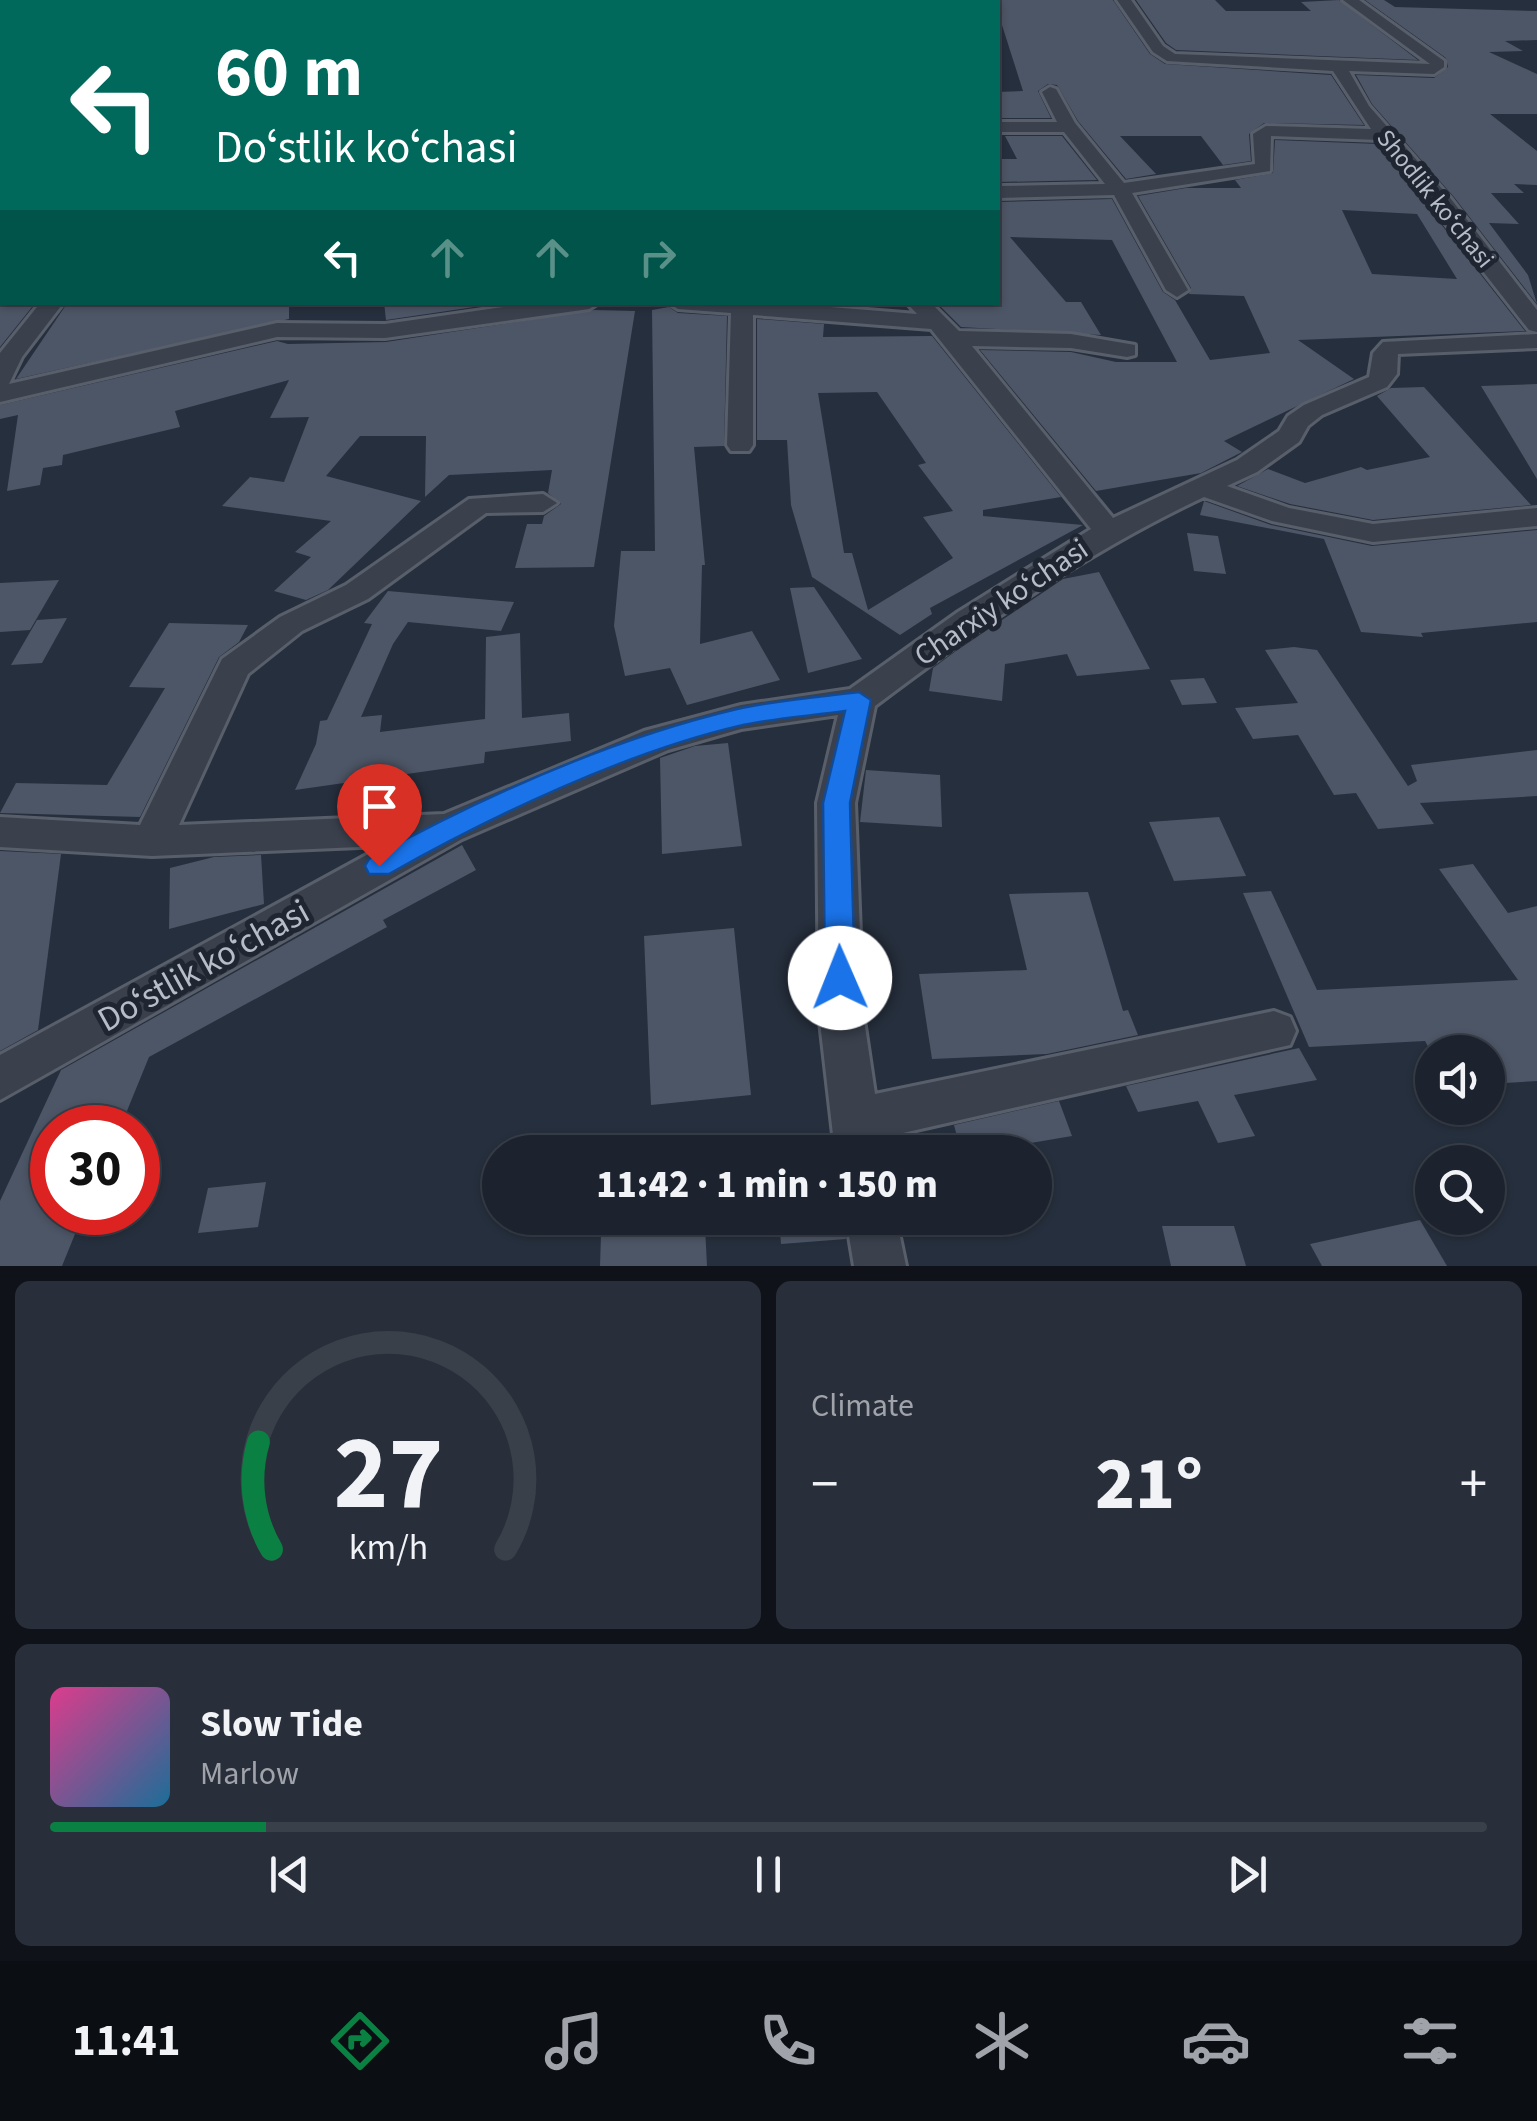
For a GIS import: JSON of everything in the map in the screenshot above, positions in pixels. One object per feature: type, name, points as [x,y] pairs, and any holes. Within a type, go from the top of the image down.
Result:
[{"type":"street","points":[[1124,0],[1158,50],[1172,58],[1412,70],[1434,69],[1440,64],[1350,0]]},
{"type":"street","name":"Shodlik koʻchasi","points":[[1339,68],[1362,108],[1537,324]]},
{"type":"street","points":[[1050,92],[1068,126],[1120,189],[1177,290]]},
{"type":"street","points":[[1000,128],[1068,126]]},
{"type":"street","points":[[1000,192],[1120,189],[1260,169],[1264,167],[1262,134],[1266,130],[1386,135]]},
{"type":"street","points":[[0,380],[10,356],[51,305]]},
{"type":"street","points":[[379,305],[385,330]]},
{"type":"street","points":[[0,394],[278,330],[385,330],[567,305]]},
{"type":"street","points":[[726,305],[1127,350]]},
{"type":"street","points":[[920,305],[946,330],[1108,531]]},
{"type":"street","points":[[740,445],[738,331],[742,306]]},
{"type":"street","name":"Charxiy koʻchasi","points":[[859,700],[969,619],[1108,531],[1246,466],[1290,436],[1297,422],[1313,410],[1378,382],[1385,374],[1385,353],[1391,346],[1537,341]]},
{"type":"street","points":[[1202,487],[1282,514],[1373,533],[1537,517]]},
{"type":"street","points":[[152,841],[234,667],[291,624],[357,592],[479,505],[543,503]]},
{"type":"street","points":[[856,1135],[841,1013],[836,803],[859,700]]},
{"type":"street","name":"Doʻstlik koʻchasi","points":[[0,1079],[448,828],[657,740],[741,716],[859,700]]},
{"type":"street","points":[[0,832],[152,841],[448,828]]},
{"type":"street","points":[[864,1135],[1274,1031]]},
{"type":"street","points":[[874,1235],[880,1266]]},
{"type":"building","points":[[1000,0],[1113,0],[1150,54],[1165,64],[1331,75],[1364,125],[1264,123],[1249,134],[1251,161],[1223,165],[1201,136],[1120,136],[1156,174],[1126,179],[1078,121],[1057,85],[1048,84],[1038,91],[1051,118],[1000,118],[1000,92],[1023,91],[1000,19]]},
{"type":"building","points":[[1136,0],[1215,0],[1226,11],[1311,11],[1301,2],[1339,0],[1418,60],[1176,50],[1166,43]]},
{"type":"building","points":[[1365,0],[1384,0],[1395,7],[1537,11],[1537,40],[1505,41],[1523,51],[1489,52],[1537,74],[1537,114],[1490,114],[1537,151],[1537,185],[1514,184],[1524,193],[1491,193],[1519,224],[1489,223],[1528,275],[1537,304],[1454,197],[1372,104],[1356,75],[1434,78],[1448,67],[1446,58]]},
{"type":"building","points":[[1005,136],[1062,136],[1097,180],[1000,182],[1000,159],[1017,159]]},
{"type":"building","points":[[1275,140],[1378,144],[1525,331],[1298,340],[1354,379],[1224,441],[1242,452],[1201,473],[1096,491],[980,350],[1071,352],[1116,362],[1177,362],[1112,240],[1010,237],[1066,302],[1081,302],[1101,335],[961,327],[939,305],[1000,305],[1000,202],[1112,199],[1163,292],[1175,300],[1210,360],[1270,353],[1244,296],[1189,294],[1191,288],[1138,196],[1186,188],[1241,188],[1235,180],[1273,173]],"holes":[[[1342,210],[1417,214],[1457,279],[1372,274]]]},
{"type":"building","points":[[0,305],[34,305],[0,347]]},
{"type":"building","points":[[66,305],[289,305],[289,319],[16,379]]},
{"type":"building","points":[[384,305],[488,305],[386,320]]},
{"type":"building","points":[[669,307],[678,313],[727,316],[724,446],[694,447],[705,565],[700,644],[752,631],[780,680],[687,705],[670,668],[625,676],[614,626],[621,551],[655,551],[652,310]]},
{"type":"building","points":[[594,310],[635,311],[594,567],[515,568],[527,524],[542,524],[544,516],[561,504],[548,493],[552,470],[449,475],[425,497],[426,436],[360,436],[326,476],[421,501],[328,590],[306,600],[274,591],[311,557],[295,552],[331,521],[222,506],[250,477],[284,482],[309,417],[270,418],[289,380],[175,411],[180,427],[63,455],[62,465],[43,468],[40,485],[7,491],[18,415],[0,419],[0,405],[277,341],[386,342]]},
{"type":"building","points":[[757,319],[824,324],[823,337],[932,336],[1061,497],[983,510],[983,516],[1083,525],[930,608],[932,614],[900,635],[812,577],[791,505],[787,440],[757,440]],"holes":[[[877,392],[926,463],[918,465],[953,511],[923,517],[953,558],[868,610],[852,553],[844,553],[818,393]]]},
{"type":"building","points":[[1537,384],[1537,479],[1481,386]]},
{"type":"building","points":[[1424,387],[1531,505],[1373,520],[1290,504],[1237,486],[1268,469],[1305,483],[1361,467],[1367,470],[1430,457],[1377,396],[1391,388]]},
{"type":"building","points":[[1204,501],[1271,525],[1372,546],[1537,530],[1537,622],[1421,633],[1423,637],[1361,632],[1324,539],[1200,515]]},
{"type":"building","points":[[1187,533],[1218,536],[1226,574],[1194,571]]},
{"type":"building","points":[[1099,572],[1150,669],[1077,676],[1067,654],[1005,664],[1002,701],[929,691],[933,668],[956,651],[1063,579]]},
{"type":"building","points":[[59,580],[30,630],[0,632],[0,583]]},
{"type":"building","points":[[814,587],[862,659],[808,673],[790,588]]},
{"type":"building","points":[[388,591],[514,602],[501,631],[408,622],[393,644],[361,717],[382,715],[380,732],[485,719],[486,637],[520,633],[522,718],[569,713],[571,741],[485,752],[484,763],[295,790],[316,744],[320,721],[327,720],[372,624],[364,623]]},
{"type":"building","points":[[67,618],[42,663],[11,665],[37,620]]},
{"type":"building","points":[[169,623],[248,625],[239,642],[219,657],[140,817],[0,813],[16,783],[107,785],[165,688],[129,687]]},
{"type":"building","points":[[1265,650],[1317,650],[1408,786],[1417,781],[1411,765],[1537,750],[1537,796],[1420,803],[1434,824],[1378,829],[1356,793],[1334,795],[1298,735],[1253,739],[1235,708],[1298,703]]},
{"type":"building","points":[[1204,678],[1217,703],[1182,705],[1170,680]]},
{"type":"building","points":[[728,743],[742,846],[662,854],[660,758],[695,746]]},
{"type":"building","points":[[866,770],[940,775],[942,827],[860,822]]},
{"type":"building","points":[[1219,817],[1246,876],[1174,881],[1149,822]]},
{"type":"building","points":[[462,845],[476,870],[383,920],[387,927],[149,1057],[129,1105],[45,1105],[61,1070]]},
{"type":"building","points":[[0,851],[61,854],[38,1030],[0,1051]]},
{"type":"building","points":[[261,855],[264,904],[169,929],[170,868],[214,857]]},
{"type":"building","points":[[1473,864],[1508,913],[1537,906],[1537,1081],[1505,1083],[1505,1035],[1415,1035],[1415,1042],[1309,1047],[1243,893],[1271,891],[1317,990],[1518,980],[1439,869]]},
{"type":"building","points":[[1088,892],[1123,1011],[1128,1010],[1138,1035],[1047,1054],[932,1059],[919,974],[1027,970],[1009,894]]},
{"type":"building","points":[[734,928],[751,1095],[651,1105],[644,936]]},
{"type":"building","points":[[1299,1048],[1317,1080],[1234,1095],[1255,1136],[1218,1143],[1198,1101],[1138,1112],[1126,1086]]},
{"type":"building","points":[[1059,1101],[1072,1136],[1052,1139],[1052,1135],[957,1135],[954,1125]]},
{"type":"building","points":[[30,1137],[30,1235],[75,1235],[62,1266],[0,1266],[0,1201]]},
{"type":"building","points":[[266,1182],[258,1227],[198,1233],[208,1188]]},
{"type":"building","points":[[1415,1221],[1415,1235],[1429,1235],[1447,1266],[1322,1266],[1310,1244]]},
{"type":"building","points":[[1162,1226],[1234,1226],[1246,1266],[1171,1266]]},
{"type":"building","points":[[601,1235],[705,1235],[707,1266],[600,1266]]},
{"type":"building","points":[[780,1235],[845,1235],[846,1239],[781,1244]]},
{"type":"route","points":[[379,866],[448,828],[657,740],[741,716],[859,700],[836,803],[840,978]]}]
